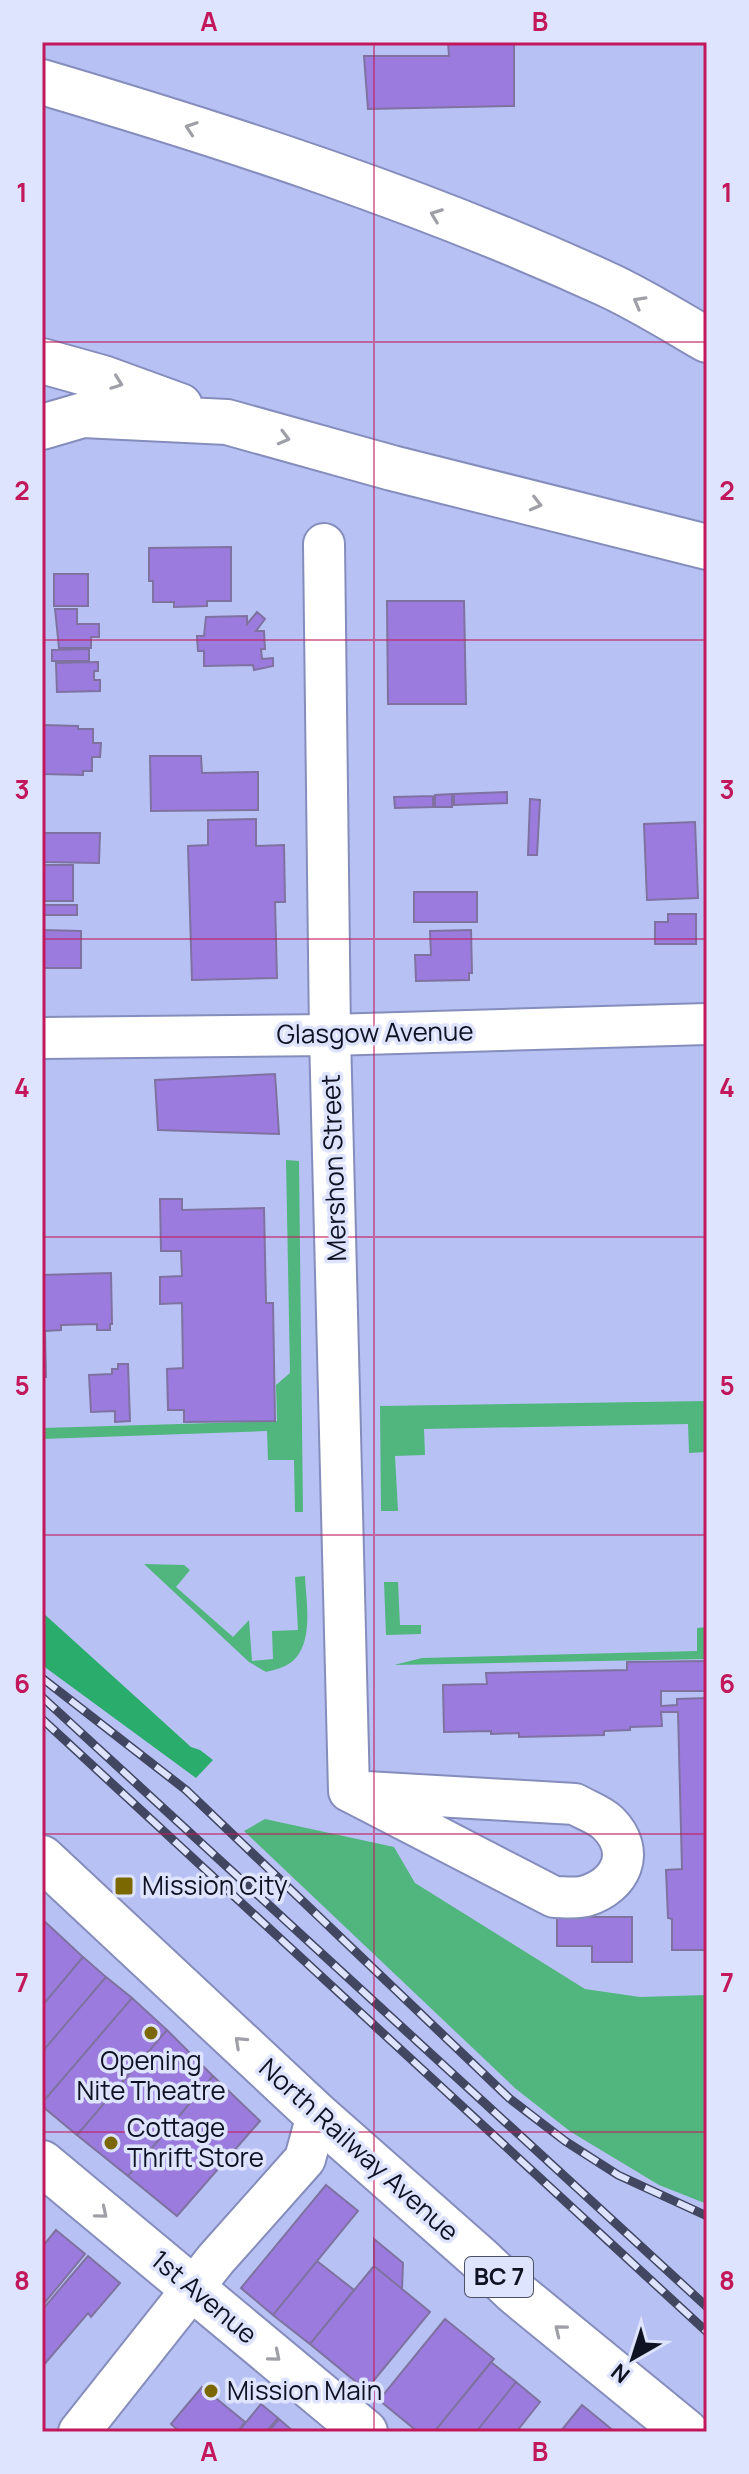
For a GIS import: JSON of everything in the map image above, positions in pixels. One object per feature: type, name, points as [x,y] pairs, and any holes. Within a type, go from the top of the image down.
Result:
[{"type":"main road","points":[[42,65],[61,87],[360,186],[482,233],[608,285],[707,340]]},
{"type":"main road","points":[[42,361],[103,378],[227,422],[392,468],[707,547]]},
{"type":"main road","points":[[42,427],[83,415],[227,422]]},
{"type":"main road","name":"North Railway Avenue","points":[[42,1858],[317,2115],[516,2293],[686,2432]]},
{"type":"main road","name":"1st Avenue","points":[[42,2163],[365,2432]]},
{"type":"street","name":"Mershon Street","points":[[324,544],[330,1035],[349,1791]]},
{"type":"street","name":"Glasgow Avenue","points":[[42,1038],[330,1035],[707,1024]]},
{"type":"street","points":[[349,1791],[575,1804],[607,1822],[625,1851],[621,1868],[611,1883],[584,1896],[554,1897],[349,1791]]},
{"type":"street","points":[[79,2432],[216,2259],[305,2159],[317,2115]]},
{"type":"green space","points":[[286,1160],[299,1161],[303,1512],[295,1512],[294,1460],[268,1460],[267,1431],[42,1439],[42,1428],[277,1421],[276,1385],[290,1373]]},
{"type":"green space","points":[[707,1401],[707,1452],[689,1453],[688,1424],[424,1429],[425,1455],[395,1456],[398,1511],[381,1511],[380,1406]]},
{"type":"green space","points":[[144,1564],[184,1565],[190,1570],[176,1587],[233,1637],[249,1620],[252,1661],[273,1659],[272,1631],[298,1630],[295,1577],[305,1576],[307,1626],[301,1649],[295,1659],[285,1666],[266,1672],[249,1662]]},
{"type":"green space","points":[[384,1582],[398,1582],[400,1625],[421,1625],[421,1634],[386,1635]]},
{"type":"green space","points":[[42,1612],[191,1747],[213,1760],[196,1778],[42,1665]]},
{"type":"green space","points":[[707,1627],[707,1659],[394,1665],[422,1658],[697,1651],[697,1628]]},
{"type":"green space","points":[[265,1819],[394,1847],[415,1883],[585,1989],[640,1997],[707,1995],[707,2204],[659,2185],[571,2132],[516,2089],[244,1831]]},
{"type":"building","points":[[448,42],[514,42],[514,106],[368,109],[364,56],[449,56]]},
{"type":"building","points":[[231,547],[231,601],[207,601],[207,606],[174,607],[174,602],[153,602],[153,581],[149,581],[149,548]]},
{"type":"building","points":[[54,574],[88,574],[88,606],[54,606]]},
{"type":"building","points":[[387,601],[464,601],[466,704],[388,704]]},
{"type":"building","points":[[55,609],[77,609],[77,624],[99,624],[99,637],[91,637],[91,648],[59,648]]},
{"type":"building","points":[[257,612],[265,619],[256,631],[264,631],[262,659],[273,658],[273,666],[254,670],[253,665],[204,666],[204,651],[198,651],[197,636],[204,636],[206,617],[247,616],[247,624]]},
{"type":"building","points":[[89,649],[89,661],[52,661],[52,650]]},
{"type":"building","points":[[98,662],[94,680],[100,680],[100,691],[57,692],[56,663]]},
{"type":"building","points":[[43,725],[93,729],[93,743],[101,743],[100,757],[92,757],[92,771],[83,771],[83,775],[43,774]]},
{"type":"building","points":[[150,756],[201,756],[202,773],[258,772],[258,810],[151,811]]},
{"type":"building","points":[[507,792],[507,803],[454,805],[454,794]]},
{"type":"building","points":[[452,794],[452,807],[435,807],[435,795]]},
{"type":"building","points":[[433,796],[433,807],[395,808],[394,797]]},
{"type":"building","points":[[530,799],[540,800],[537,855],[528,855]]},
{"type":"building","points":[[256,819],[256,846],[284,845],[285,902],[275,902],[277,978],[192,980],[188,846],[208,845],[208,820]]},
{"type":"building","points":[[695,822],[698,898],[647,900],[644,824]]},
{"type":"building","points":[[42,833],[100,833],[99,863],[42,862]]},
{"type":"building","points":[[42,865],[73,865],[73,901],[42,901]]},
{"type":"building","points":[[414,892],[477,892],[477,922],[414,922]]},
{"type":"building","points":[[42,905],[77,905],[77,915],[42,915]]},
{"type":"building","points":[[668,914],[696,914],[696,944],[655,944],[655,922],[668,922]]},
{"type":"building","points":[[42,930],[81,931],[81,968],[42,968]]},
{"type":"building","points":[[471,930],[472,973],[469,973],[469,980],[416,981],[415,955],[431,955],[430,931]]},
{"type":"building","points":[[275,1074],[279,1134],[158,1130],[155,1080]]},
{"type":"building","points":[[160,1199],[182,1199],[182,1210],[264,1208],[266,1303],[273,1303],[275,1421],[184,1422],[184,1410],[168,1410],[167,1369],[183,1368],[182,1303],[160,1304],[160,1277],[182,1276],[181,1251],[161,1251]]},
{"type":"building","points":[[111,1273],[110,1330],[97,1330],[97,1324],[61,1325],[61,1330],[45,1331],[46,1377],[42,1377],[42,1275]]},
{"type":"building","points":[[118,1364],[128,1364],[130,1421],[115,1422],[115,1411],[91,1412],[89,1375],[112,1374],[112,1369],[118,1369]]},
{"type":"building","points":[[707,1661],[707,1691],[661,1691],[661,1706],[677,1705],[677,1699],[707,1698],[707,1950],[672,1950],[666,1870],[682,1869],[678,1712],[661,1712],[662,1726],[604,1731],[604,1735],[519,1737],[519,1733],[491,1734],[491,1731],[444,1732],[443,1685],[487,1684],[486,1673],[627,1670],[627,1662]]},
{"type":"building","points":[[557,1917],[632,1917],[632,1962],[592,1962],[592,1946],[557,1946]]},
{"type":"building","points":[[42,1919],[83,1957],[42,2006]]},
{"type":"building","points":[[83,1957],[106,1977],[42,2052],[42,2006]]},
{"type":"building","points":[[106,1977],[132,1998],[42,2103],[42,2052]]},
{"type":"building","points":[[132,1998],[167,2030],[77,2135],[42,2103]]},
{"type":"building","points":[[167,2030],[213,2076],[128,2176],[77,2135]]},
{"type":"building","points":[[213,2076],[260,2121],[177,2216],[128,2176]]},
{"type":"building","points":[[326,2185],[358,2211],[273,2315],[241,2288]]},
{"type":"building","points":[[56,2230],[85,2254],[42,2306],[42,2247]]},
{"type":"building","points":[[374,2239],[403,2263],[402,2289],[374,2266]]},
{"type":"building","points":[[88,2256],[120,2283],[91,2317],[88,2313],[42,2367],[42,2310]]},
{"type":"building","points":[[317,2261],[354,2290],[310,2344],[273,2315]]},
{"type":"building","points":[[374,2266],[430,2312],[366,2390],[310,2344]]},
{"type":"building","points":[[445,2319],[494,2359],[434,2432],[418,2432],[379,2400]]},
{"type":"building","points":[[491,2362],[516,2382],[476,2432],[434,2432]]},
{"type":"building","points":[[516,2382],[540,2402],[517,2431],[476,2432]]},
{"type":"building","points":[[202,2387],[245,2422],[237,2432],[180,2432],[171,2424]]},
{"type":"building","points":[[261,2404],[278,2418],[266,2432],[238,2432]]},
{"type":"building","points":[[582,2405],[615,2432],[560,2432]]},
{"type":"building","points":[[279,2419],[294,2432],[268,2432]]},
{"type":"railway","points":[[42,1678],[186,1790],[509,2098],[565,2141],[618,2175],[707,2216]]},
{"type":"railway","points":[[42,1697],[707,2307]]},
{"type":"railway","points":[[42,1719],[707,2332]]},
{"type":"place","name":"Mission City","points":[[124,1886]]},
{"type":"place","name":"Opening Nite Theatre","points":[[151,2033]]},
{"type":"place","name":"Cottage Thrift Store","points":[[111,2143]]},
{"type":"place","name":"Mission Main","points":[[211,2391]]}]
